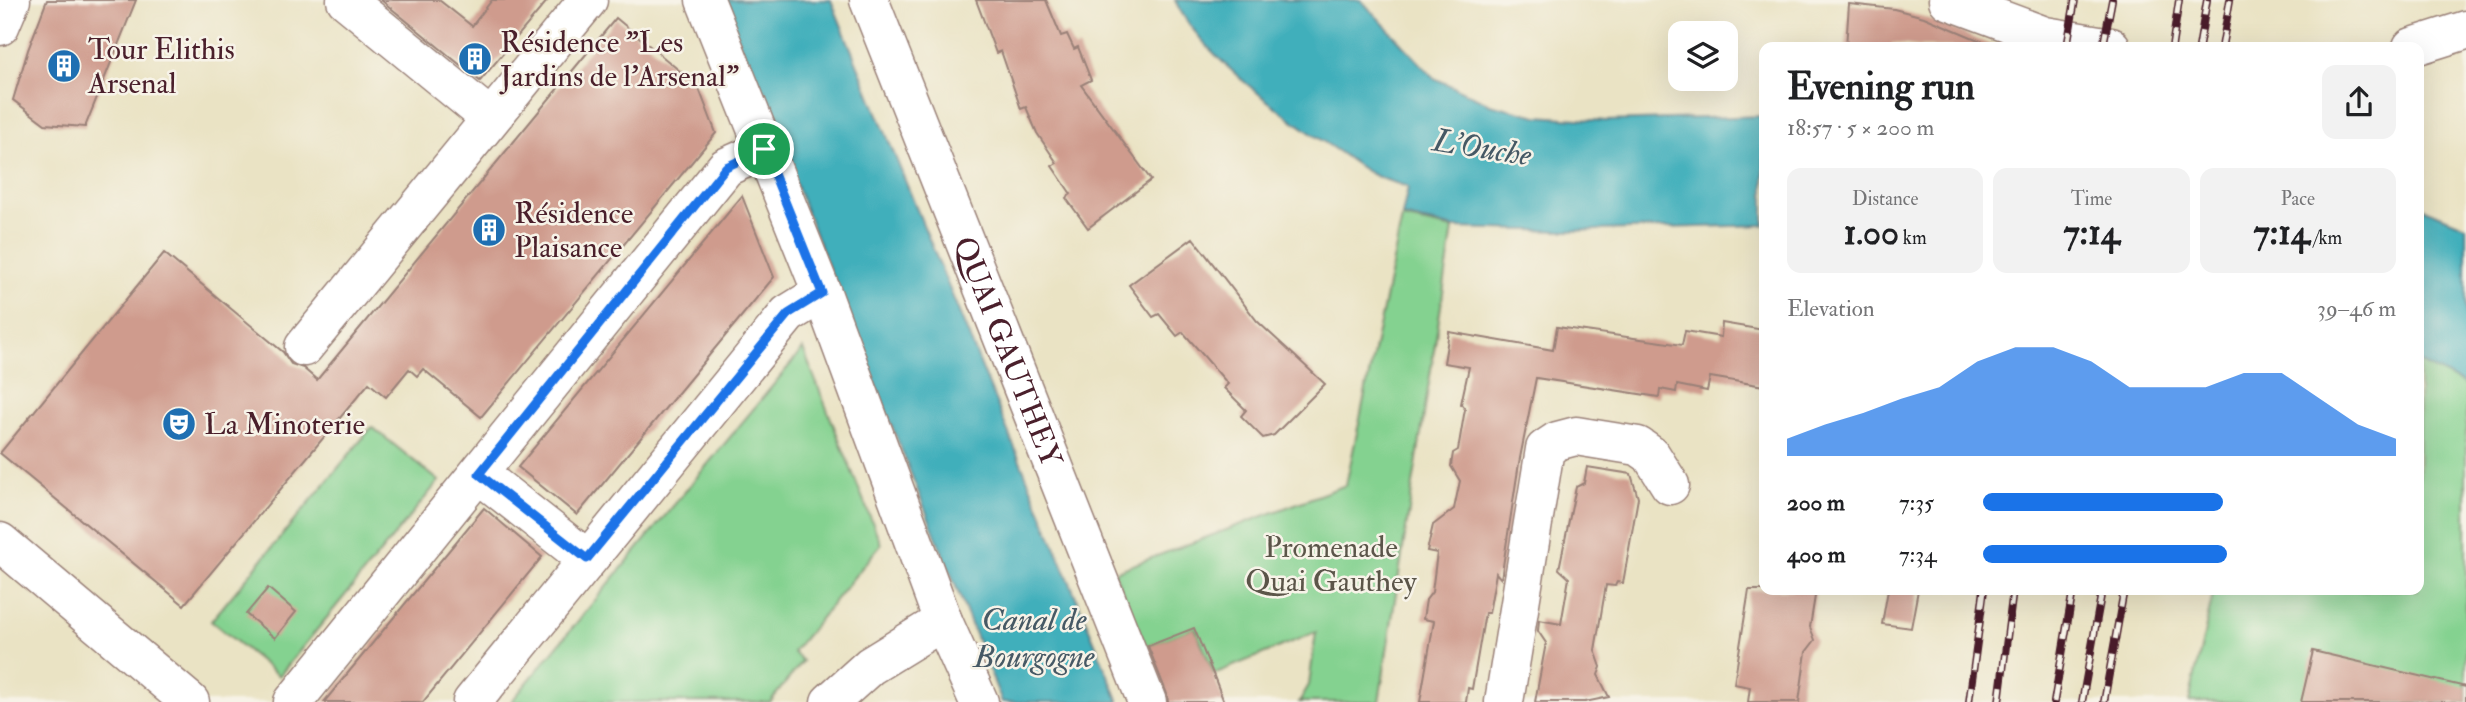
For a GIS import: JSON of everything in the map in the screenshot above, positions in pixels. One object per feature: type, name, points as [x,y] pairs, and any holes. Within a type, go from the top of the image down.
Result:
[{"type":"street","points":[[0,26],[10,0]]},
{"type":"street","points":[[346,0],[490,118]]},
{"type":"street","points":[[304,347],[588,0]]},
{"type":"street","points":[[705,0],[822,293],[943,621],[979,702]]},
{"type":"street","name":"QUAI GAUTHEY","points":[[869,0],[1147,702]]},
{"type":"street","points":[[1948,0],[2045,36],[2081,42]]},
{"type":"street","points":[[2424,43],[2466,30]]},
{"type":"street","points":[[293,702],[726,167],[764,149]]},
{"type":"street","points":[[472,702],[788,314],[822,293]]},
{"type":"street","points":[[1504,702],[1545,449],[1557,441],[1577,436],[1638,446],[1651,455],[1670,485]]},
{"type":"street","points":[[479,474],[587,559]]},
{"type":"street","points":[[0,542],[190,702]]},
{"type":"street","points":[[830,702],[870,666],[943,621]]},
{"type":"green space","name":"Promenade Quai Gauthey","points":[[1402,218],[1453,229],[1379,702],[1299,702],[1309,685],[1316,632],[1214,674],[1195,628],[1146,647],[1114,572],[1346,485]]},
{"type":"green space","points":[[803,349],[881,544],[793,652],[803,661],[770,702],[511,702]]},
{"type":"green space","points":[[2424,364],[2466,385],[2466,702],[2189,702],[2213,595],[2424,595]]},
{"type":"green space","points":[[372,427],[439,481],[279,676],[211,621]]},
{"type":"water","name":"Canal de Bourgogne","points":[[722,0],[831,0],[1119,702],[1002,702]]},
{"type":"water","name":"L'Ouche","points":[[1175,0],[1361,0],[1434,78],[1490,104],[1537,116],[1606,121],[1759,116],[1759,225],[1564,231],[1455,228],[1402,216],[1408,187],[1363,169],[1270,103],[1224,63],[1187,21]]},
{"type":"water","points":[[2424,208],[2466,226],[2466,385],[2424,364]]},
{"type":"building","name":"Tour Elithis Arsenal","points":[[47,0],[136,0],[85,127],[45,124],[13,100]]},
{"type":"building","name":"Résidence \"Les Jardins de l'Arsenal\"","points":[[381,0],[439,0],[472,26],[492,0],[548,0],[480,81]]},
{"type":"building","points":[[976,0],[1046,0],[1061,36],[1067,34],[1074,49],[1078,47],[1091,80],[1081,85],[1151,180],[1088,228],[1066,198],[1071,194],[1052,166],[1057,163],[1037,133],[1026,107],[1021,109],[1001,51],[996,53]]},
{"type":"building","points":[[1849,4],[1894,9],[1924,17],[1983,42],[1846,42]]},
{"type":"building","points":[[616,18],[698,86],[716,133],[481,417],[423,369],[417,376],[409,369],[386,397],[369,383],[184,605],[0,453],[164,253],[283,352],[291,364],[303,368],[317,380]]},
{"type":"building","points":[[742,196],[774,277],[577,515],[518,467]]},
{"type":"building","points":[[1193,238],[1257,321],[1325,384],[1274,435],[1263,438],[1241,416],[1246,410],[1224,388],[1228,384],[1183,332],[1177,336],[1159,314],[1153,317],[1129,285]]},
{"type":"building","points":[[1722,323],[1759,329],[1759,385],[1710,377],[1707,391],[1677,385],[1676,392],[1660,389],[1659,397],[1536,378],[1519,463],[1501,579],[1496,573],[1489,613],[1485,613],[1472,689],[1468,688],[1466,702],[1420,702],[1434,621],[1423,619],[1426,600],[1432,592],[1437,553],[1427,551],[1433,525],[1454,509],[1460,481],[1451,466],[1453,453],[1458,450],[1465,409],[1461,404],[1469,367],[1444,363],[1449,332],[1553,350],[1557,327],[1682,345],[1685,331],[1721,337]]},
{"type":"building","points":[[1587,467],[1631,474],[1638,498],[1623,583],[1606,585],[1595,650],[1601,667],[1598,675],[1609,697],[1585,702],[1535,702],[1546,643],[1538,631],[1539,620],[1561,624],[1569,578],[1559,569],[1576,487],[1584,483]]},
{"type":"building","points":[[484,508],[542,557],[423,702],[324,702]]},
{"type":"building","points":[[268,588],[296,612],[275,638],[246,614]]},
{"type":"building","points":[[1749,590],[1759,590],[1759,595],[1815,595],[1810,627],[1815,640],[1806,652],[1799,702],[1748,702],[1750,687],[1734,684]]},
{"type":"building","points":[[1887,595],[1917,595],[1911,628],[1882,624]]},
{"type":"building","points":[[1194,628],[1224,702],[1168,702],[1148,646]]},
{"type":"building","points":[[2313,651],[2466,687],[2466,702],[2301,702]]},
{"type":"railway","points":[[2068,42],[2075,0]]},
{"type":"railway","points":[[2104,42],[2112,0]]},
{"type":"railway","points":[[2173,42],[2179,0]]},
{"type":"railway","points":[[2200,42],[2207,0]]},
{"type":"railway","points":[[2223,42],[2230,0]]},
{"type":"railway","points":[[1969,702],[1983,595]]},
{"type":"railway","points":[[1999,702],[2012,595]]},
{"type":"railway","points":[[2054,702],[2072,595]]},
{"type":"railway","points":[[2082,702],[2101,595]]},
{"type":"railway","points":[[2104,702],[2123,595]]},
{"type":"place","name":"Résidence \"Les Jardins de l'Arsenal\"","points":[[475,59]]},
{"type":"place","name":"Tour Elithis Arsenal","points":[[64,66]]},
{"type":"place","name":"Résidence Plaisance","points":[[489,230]]},
{"type":"place","name":"La Minoterie","points":[[179,424]]},
{"type":"route","points":[[764,149],[822,293],[788,314],[587,559],[479,474],[726,167],[764,149]]}]
